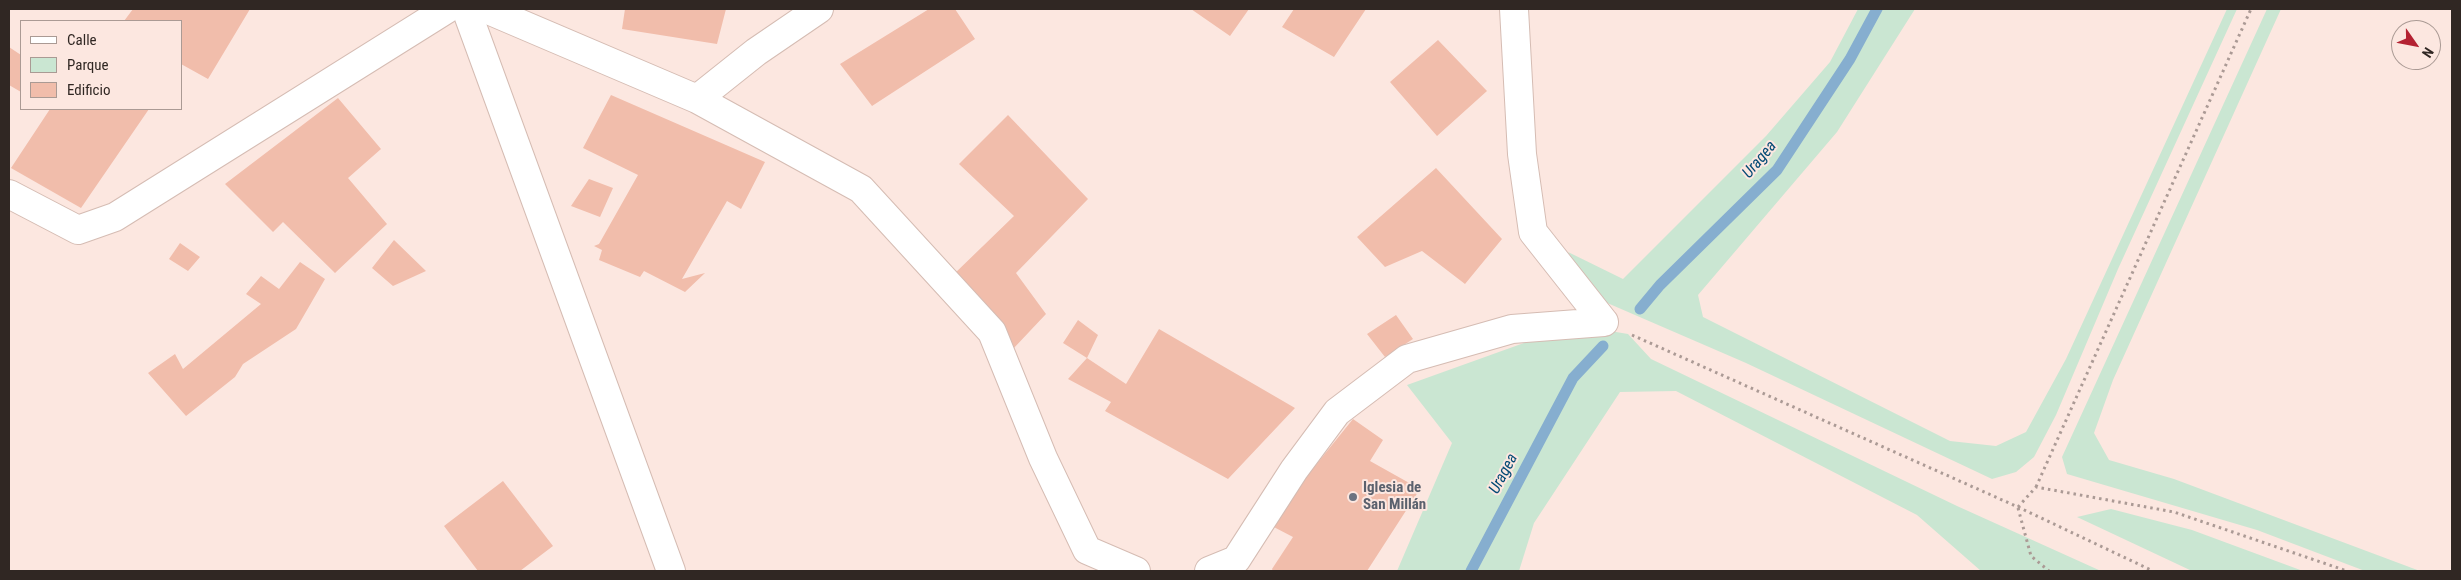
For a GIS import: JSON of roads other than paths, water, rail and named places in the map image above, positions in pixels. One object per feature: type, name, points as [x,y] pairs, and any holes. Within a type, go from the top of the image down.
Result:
[{"type":"street","points":[[9,194],[78,230],[115,217],[447,9]]},
{"type":"street","points":[[466,9],[671,571]]},
{"type":"street","points":[[486,9],[697,98],[861,189],[992,332],[1043,458],[1087,550],[1136,571]]},
{"type":"street","points":[[697,98],[756,52],[819,9]]},
{"type":"street","points":[[1209,571],[1236,560],[1294,470],[1338,412],[1407,358],[1512,329],[1604,322],[1533,232],[1522,154],[1514,9]]},
{"type":"waterway","name":"Uragea","points":[[1640,309],[1660,285],[1777,170],[1850,59],[1877,9]]},
{"type":"waterway","name":"Uragea","points":[[1471,571],[1573,378],[1603,346]]},
{"type":"place","name":"Iglesia de San Millán","points":[[1353,497]]}]
